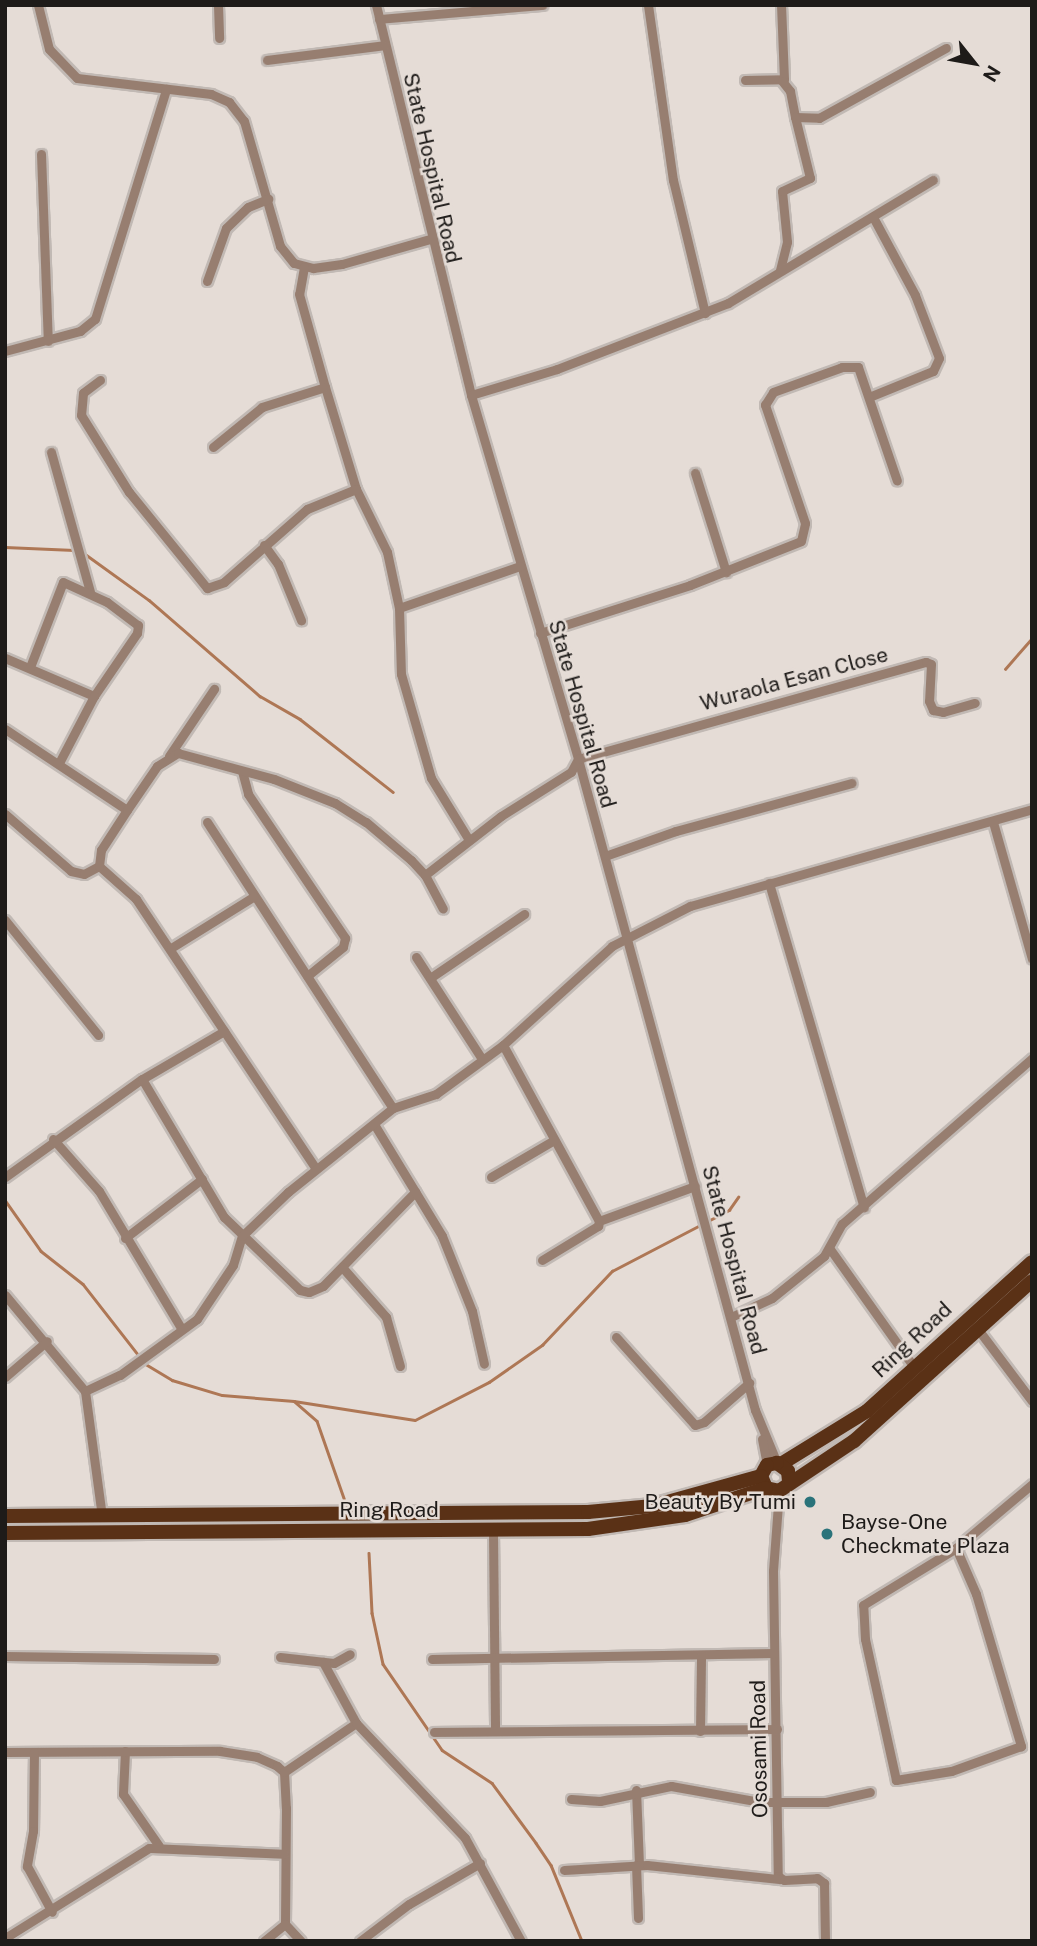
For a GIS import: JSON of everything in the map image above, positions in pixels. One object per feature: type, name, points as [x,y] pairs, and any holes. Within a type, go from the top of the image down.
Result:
[{"type":"main road","name":"Ring Road","points":[[5,1516],[614,1510],[662,1504],[774,1477],[843,1430],[1032,1262]]},
{"type":"main road","name":"Ring Road","points":[[5,1533],[493,1532],[645,1523],[774,1477],[876,1423],[977,1328],[1032,1281]]},
{"type":"street","points":[[38,5],[48,49],[78,78],[223,97],[237,111],[254,145],[280,246],[286,258],[304,267],[342,264],[430,239]]},
{"type":"street","points":[[218,5],[219,37]]},
{"type":"street","name":"State Hospital Road","points":[[376,5],[430,239],[471,395],[578,759],[774,1477]]},
{"type":"street","points":[[379,19],[542,5]]},
{"type":"street","points":[[648,5],[673,180],[705,313]]},
{"type":"street","points":[[780,270],[787,242],[782,191],[810,178],[790,91],[782,81],[781,5]]},
{"type":"street","points":[[267,60],[385,45]]},
{"type":"street","points":[[796,117],[819,118],[946,48]]},
{"type":"street","points":[[745,80],[782,81]]},
{"type":"street","points":[[5,351],[80,331],[95,319],[166,89]]},
{"type":"street","points":[[41,154],[48,341]]},
{"type":"street","points":[[471,395],[557,369],[705,313],[933,180]]},
{"type":"street","points":[[207,281],[226,228],[248,207],[268,199]]},
{"type":"street","points":[[869,397],[933,371],[939,358],[915,295],[873,217]]},
{"type":"street","points":[[304,267],[299,294],[325,387],[356,489],[387,552],[399,608],[397,655],[431,778],[469,841]]},
{"type":"street","points":[[540,633],[792,548],[804,536],[805,523],[765,405],[768,396],[853,365],[861,372],[897,481]]},
{"type":"street","points":[[100,380],[83,393],[81,415],[128,492],[207,588],[217,587],[307,509],[356,489]]},
{"type":"street","points":[[213,447],[262,407],[325,387]]},
{"type":"street","points":[[51,452],[90,592]]},
{"type":"street","points":[[695,473],[726,572]]},
{"type":"street","points":[[264,545],[278,564],[301,620]]},
{"type":"street","points":[[399,608],[520,566]]},
{"type":"street","points":[[30,667],[59,586],[68,581],[90,592],[139,628],[94,696],[59,763]]},
{"type":"street","points":[[5,658],[94,696]]},
{"type":"street","name":"Wuraola Esan Close","points":[[578,759],[926,662],[932,664],[929,701],[933,710],[943,712],[975,703]]},
{"type":"street","points":[[99,866],[101,850],[214,689]]},
{"type":"street","points":[[5,729],[127,810]]},
{"type":"street","points":[[169,756],[192,755],[335,803],[366,821],[425,875],[443,909]]},
{"type":"street","points":[[425,875],[469,841],[571,772],[578,759]]},
{"type":"street","points":[[242,771],[248,794],[345,938],[343,947],[307,976]]},
{"type":"street","points":[[605,856],[676,831],[852,783]]},
{"type":"street","points":[[85,1391],[134,1366],[181,1328],[197,1319],[219,1291],[241,1248],[242,1236],[316,1169],[393,1108],[436,1094],[503,1045],[597,956],[625,938],[690,906],[1032,809]]},
{"type":"street","points":[[5,814],[71,871],[84,874],[99,866]]},
{"type":"street","points":[[207,822],[253,897],[393,1108]]},
{"type":"street","points":[[993,822],[1032,959]]},
{"type":"street","points":[[99,866],[131,893],[171,948],[316,1169]]},
{"type":"street","points":[[769,884],[864,1207]]},
{"type":"street","points":[[171,948],[253,897]]},
{"type":"street","points":[[430,978],[524,914]]},
{"type":"street","points":[[5,919],[99,1035]]},
{"type":"street","points":[[416,957],[482,1059]]},
{"type":"street","points":[[5,1177],[53,1139],[142,1079],[224,1031]]},
{"type":"street","points":[[503,1045],[599,1221],[598,1226],[542,1260]]},
{"type":"street","points":[[731,1317],[772,1298],[830,1249],[842,1224],[1032,1058]]},
{"type":"street","points":[[142,1079],[224,1217],[300,1290],[314,1291],[342,1267],[415,1192]]},
{"type":"street","points":[[374,1124],[435,1221],[465,1294],[484,1364]]},
{"type":"street","points":[[53,1139],[99,1191],[181,1328]]},
{"type":"street","points":[[491,1177],[554,1140]]},
{"type":"street","points":[[125,1238],[202,1179]]},
{"type":"street","points":[[599,1221],[695,1186]]},
{"type":"street","points":[[830,1249],[914,1367]]},
{"type":"street","points":[[342,1267],[386,1317],[400,1366]]},
{"type":"street","points":[[5,1295],[47,1341],[85,1391],[103,1517]]},
{"type":"street","points":[[977,1328],[1032,1401]]},
{"type":"street","points":[[617,1337],[695,1425],[704,1422],[749,1383]]},
{"type":"street","points":[[5,1377],[47,1341]]},
{"type":"street","name":"Ososami Road","points":[[774,1477],[777,1514],[774,1653],[779,1879]]},
{"type":"street","points":[[956,1548],[976,1594],[1021,1746],[951,1771],[897,1780],[891,1771],[865,1639],[863,1605],[956,1548],[1032,1484]]},
{"type":"street","points":[[493,1532],[495,1731]]},
{"type":"street","points":[[432,1659],[496,1655],[774,1653]]},
{"type":"street","points":[[280,1657],[334,1663],[350,1654]]},
{"type":"street","points":[[700,1731],[701,1654]]},
{"type":"street","points":[[5,1656],[214,1659]]},
{"type":"street","points":[[323,1662],[356,1723],[443,1812],[480,1863],[521,1941]]},
{"type":"street","points":[[284,1772],[356,1723]]},
{"type":"street","points":[[434,1732],[777,1729]]},
{"type":"street","points":[[125,1751],[123,1794],[159,1846]]},
{"type":"street","points":[[5,1752],[233,1752],[269,1761],[284,1772]]},
{"type":"street","points":[[34,1752],[33,1831],[27,1866],[52,1912]]},
{"type":"street","points":[[284,1772],[285,1924],[301,1941]]},
{"type":"street","points":[[571,1799],[600,1801],[636,1790],[671,1786],[778,1803],[826,1802],[870,1792]]},
{"type":"street","points":[[636,1790],[638,1918]]},
{"type":"street","points":[[5,1938],[52,1912],[135,1855],[159,1846],[284,1854]]},
{"type":"street","points":[[360,1941],[409,1904],[480,1863]]},
{"type":"street","points":[[564,1870],[638,1865],[779,1879],[817,1878],[824,1884],[825,1941]]},
{"type":"street","points":[[264,1941],[285,1924]]},
{"type":"waterway","points":[[5,547],[74,550]]},
{"type":"waterway","points":[[81,551],[149,600],[260,696],[300,719],[393,792]]},
{"type":"waterway","points":[[1005,669],[1032,638]]},
{"type":"waterway","points":[[294,1401],[415,1420],[489,1382],[542,1345],[612,1271],[729,1210],[738,1197]]},
{"type":"waterway","points":[[5,1200],[41,1251],[83,1284],[140,1357]]},
{"type":"waterway","points":[[144,1363],[172,1380],[222,1395],[294,1401],[317,1421],[344,1498]]},
{"type":"waterway","points":[[369,1553],[372,1613],[383,1664],[442,1750],[492,1783],[536,1843],[551,1865],[582,1941]]},
{"type":"place","name":"Beauty By Tumi","points":[[810,1502]]},
{"type":"place","name":"Bayse-One Checkmate Plaza","points":[[827,1534]]}]
